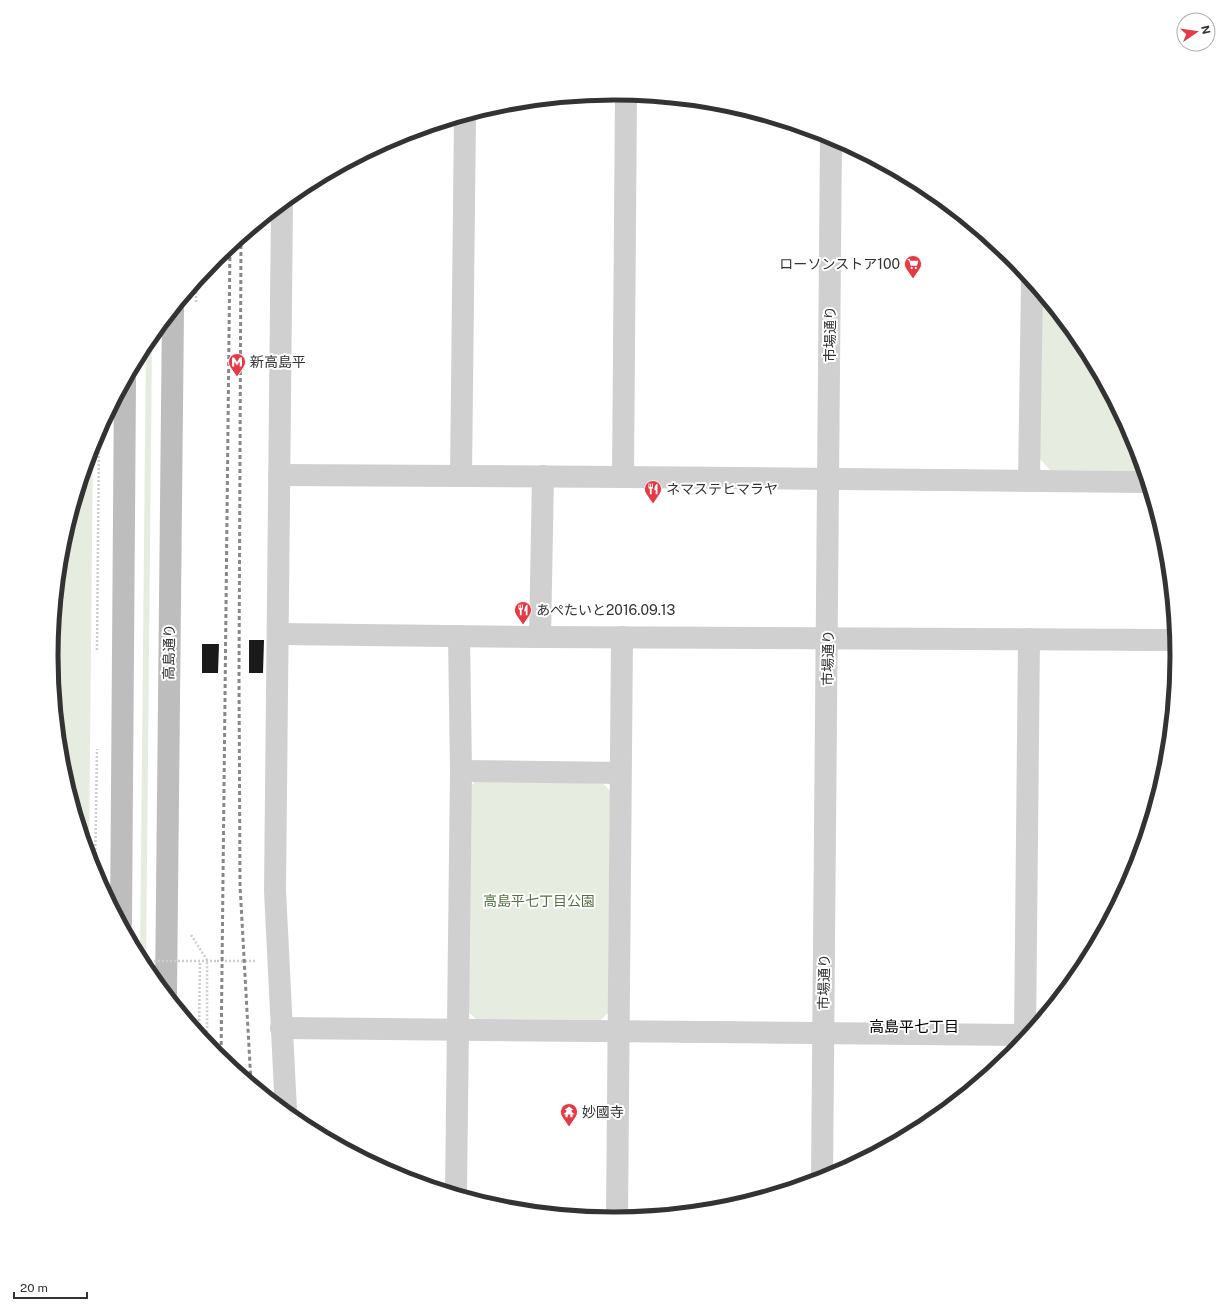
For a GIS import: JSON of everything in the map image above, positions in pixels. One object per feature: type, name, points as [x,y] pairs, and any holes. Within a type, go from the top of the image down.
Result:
[{"type":"main road","name":"高島通り","points":[[166,984],[173,318]]},
{"type":"main road","points":[[122,915],[126,389]]},
{"type":"street","points":[[623,477],[626,100]]},
{"type":"street","points":[[461,476],[465,121]]},
{"type":"street","name":"市場通り","points":[[822,1172],[828,638],[831,144]]},
{"type":"street","points":[[282,211],[275,891],[286,1104]]},
{"type":"street","points":[[1029,481],[1032,289]]},
{"type":"street","points":[[279,475],[1142,482]]},
{"type":"street","points":[[540,637],[543,476]]},
{"type":"street","points":[[278,634],[540,637],[1170,640]]},
{"type":"street","points":[[456,1189],[460,771],[459,636]]},
{"type":"street","points":[[617,1212],[622,637]]},
{"type":"street","points":[[1026,1029],[1029,639]]},
{"type":"street","points":[[460,771],[620,773]]},
{"type":"street","points":[[282,1028],[1020,1036]]},
{"type":"path","points":[[97,658],[99,446]]},
{"type":"path","points":[[95,856],[97,743]]},
{"type":"path","points":[[149,961],[258,961]]},
{"type":"path","points":[[199,1026],[200,961]]},
{"type":"path","points":[[207,1029],[207,1034]]},
{"type":"green space","points":[[1042,302],[1076,347],[1096,378],[1128,443],[1138,471],[1050,470],[1040,459]]},
{"type":"green space","points":[[152,347],[146,956],[140,947],[146,356]]},
{"type":"green space","points":[[93,463],[89,838],[77,800],[63,729],[59,692],[58,656],[59,620],[69,548],[77,512]]},
{"type":"green space","name":"高島平七丁目公園","points":[[478,779],[601,781],[610,791],[608,1013],[601,1020],[476,1019],[468,1012],[470,787]]},
{"type":"building","points":[[249,640],[264,640],[263,673],[249,673]]},
{"type":"building","points":[[202,644],[219,644],[218,673],[202,673]]},
{"type":"railway","points":[[241,244],[239,676],[240,885],[251,1077]]},
{"type":"railway","points":[[221,1049],[230,254]]},
{"type":"place","name":"ローソンストア100","points":[[913,279]]},
{"type":"place","name":"新高島平","points":[[237,377]]},
{"type":"place","name":"ネマステヒマラヤ","points":[[653,504]]},
{"type":"place","name":"あぺたいと2016.09.13","points":[[523,625]]},
{"type":"place","name":"妙國寺","points":[[569,1127]]},
{"type":"district","name":"高島平七丁目","points":[[914,1027]]}]
